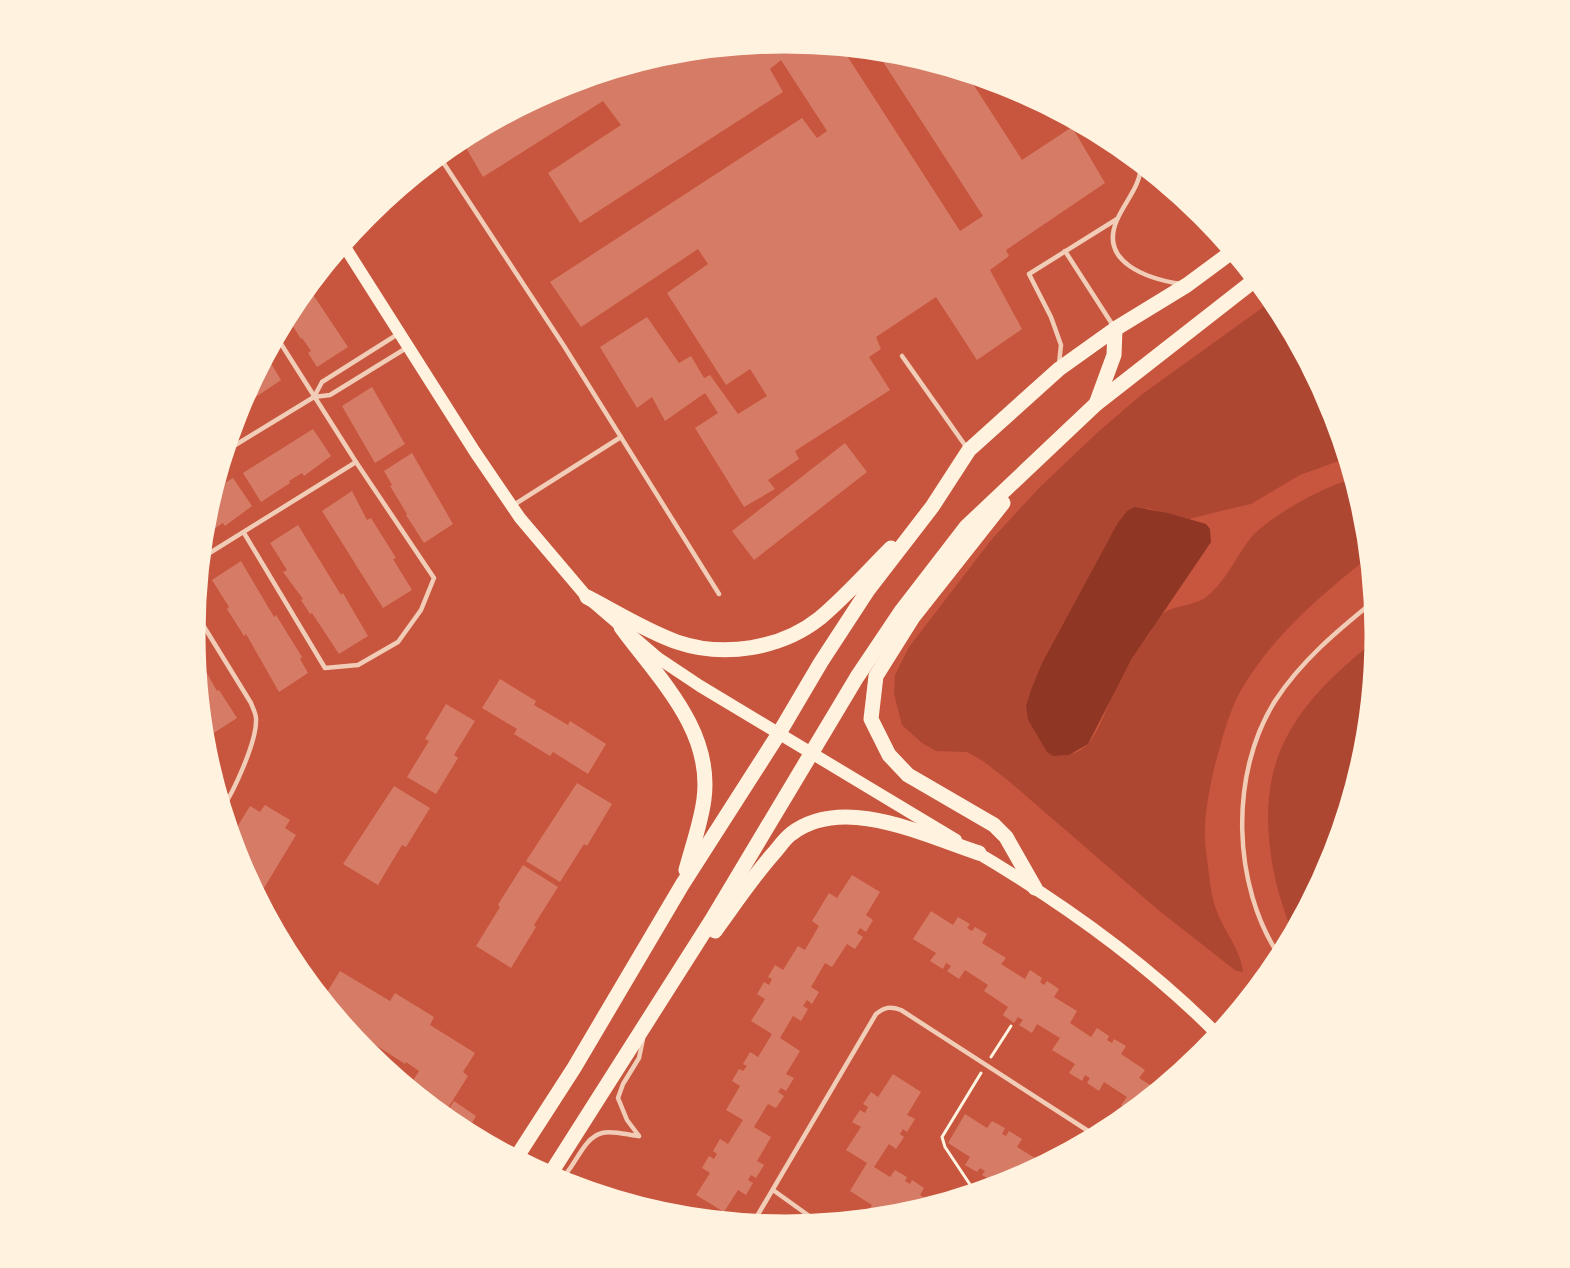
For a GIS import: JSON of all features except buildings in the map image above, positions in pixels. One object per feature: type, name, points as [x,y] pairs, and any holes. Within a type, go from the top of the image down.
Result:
[{"type":"main road","points":[[348,251],[512,506],[587,597],[658,658],[700,686],[1035,888],[1114,943],[1173,991],[1211,1028]]},
{"type":"main road","points":[[520,1152],[821,662],[868,590],[932,507],[969,450],[1059,369],[1115,329],[1187,285],[1226,256]]},
{"type":"main road","points":[[554,1168],[812,755],[856,678],[902,610],[966,527],[1096,404],[1249,284]]},
{"type":"main road","points":[[1096,404],[1114,355],[1115,329]]},
{"type":"main road","points":[[1025,471],[1004,502],[906,627],[876,676],[871,719],[889,755],[908,775],[994,825],[1006,837],[1035,888]]},
{"type":"main road","points":[[587,597],[680,643],[730,649],[761,646],[802,630],[820,618],[932,507]]},
{"type":"main road","points":[[621,627],[688,718],[697,738],[703,761],[704,800],[682,885]]},
{"type":"main road","points":[[647,1022],[757,872],[790,835],[809,822],[842,817],[880,820],[979,853]]},
{"type":"lane","points":[[444,164],[621,436],[719,594]]},
{"type":"lane","points":[[1140,174],[1117,219],[1112,241],[1118,255],[1128,265],[1149,277],[1187,285]]},
{"type":"lane","points":[[1059,369],[1060,345],[1051,317],[1029,274],[1117,219]]},
{"type":"lane","points":[[1065,251],[1115,329]]},
{"type":"lane","points":[[314,397],[322,382],[400,332]]},
{"type":"lane","points":[[244,533],[324,668],[358,665],[399,642],[421,610],[434,578],[356,462],[281,344]]},
{"type":"lane","points":[[234,446],[314,397],[330,394],[409,347]]},
{"type":"lane","points":[[902,356],[969,450]]},
{"type":"lane","points":[[512,506],[621,436]]},
{"type":"lane","points":[[209,554],[356,462]]},
{"type":"lane","points":[[1274,947],[1254,900],[1243,856],[1244,793],[1253,752],[1274,703],[1298,670],[1335,632],[1365,608]]},
{"type":"lane","points":[[203,626],[251,703],[257,719],[255,735],[228,801]]},
{"type":"lane","points":[[758,1215],[876,1014],[883,1008],[892,1007],[901,1010],[1087,1131]]},
{"type":"lane","points":[[568,1173],[589,1140],[602,1133],[639,1136],[627,1120],[618,1098],[623,1084],[639,1058],[647,1022]]},
{"type":"lane","points":[[773,1190],[808,1215]]},
{"type":"path","points":[[971,1185],[945,1147],[942,1137],[1011,1026]]},
{"type":"shaded area","points":[[1265,306],[1289,343],[1307,377],[1340,460],[1300,475],[1251,504],[1189,519],[1147,508],[1117,524],[1042,663],[1032,687],[1047,752],[1063,755],[1084,748],[1097,731],[1123,673],[1160,616],[1172,609],[1205,598],[1224,579],[1249,540],[1268,522],[1298,503],[1346,481],[1362,558],[1362,563],[1298,618],[1267,653],[1240,692],[1223,737],[1207,808],[1205,841],[1215,907],[1236,950],[1243,972],[1236,971],[1157,909],[983,761],[967,752],[936,751],[922,743],[902,725],[894,694],[895,675],[909,647],[992,539],[1039,488],[1141,395]]},
{"type":"shaded area","points":[[1135,507],[1168,513],[1206,524],[1210,529],[1211,542],[1131,660],[1088,744],[1069,755],[1053,756],[1047,752],[1028,720],[1026,706],[1032,687],[1042,663],[1117,524],[1127,511]]},
{"type":"shaded area","points":[[1366,648],[1362,710],[1347,785],[1322,857],[1289,925],[1275,878],[1269,838],[1269,802],[1274,770],[1284,742],[1300,715],[1321,689]]}]
